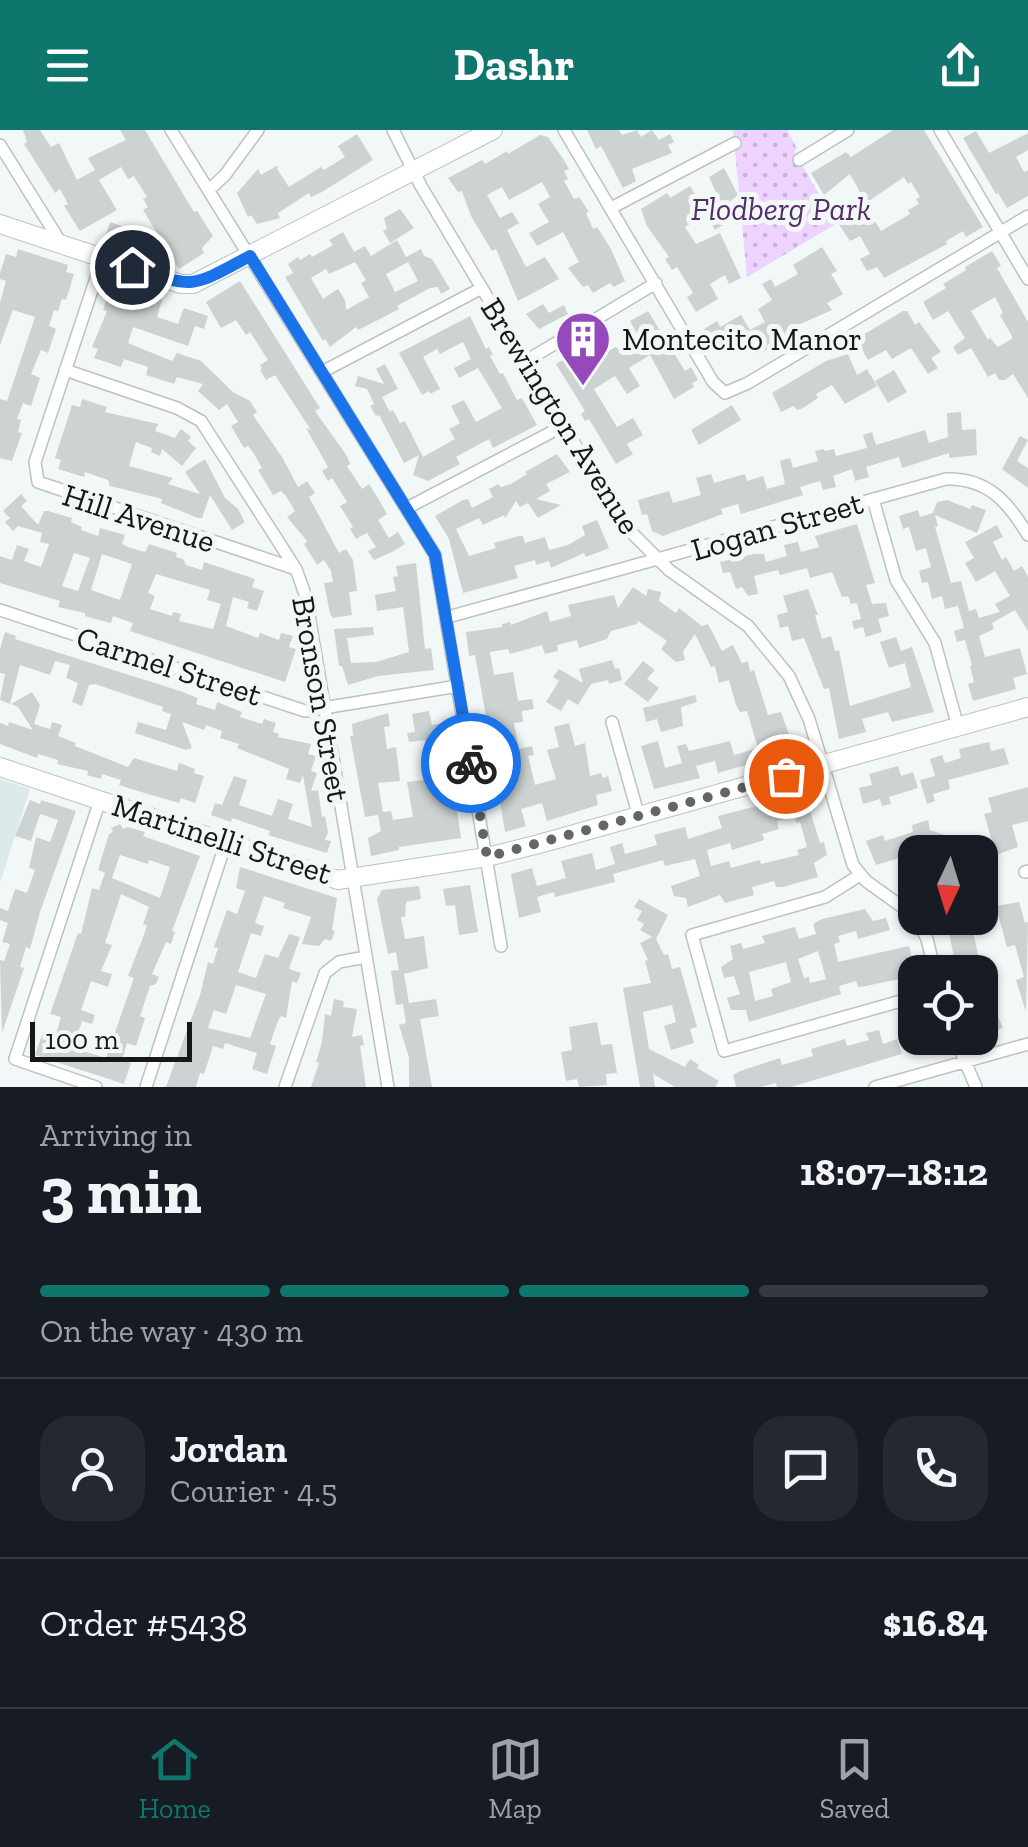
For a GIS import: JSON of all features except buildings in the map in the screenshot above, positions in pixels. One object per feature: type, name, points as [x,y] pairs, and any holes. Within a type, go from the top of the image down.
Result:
[{"type":"street","points":[[172,130],[435,555],[501,946]]},
{"type":"street","points":[[209,190],[225,176],[258,130]]},
{"type":"street","name":"Brewington Avenue","points":[[393,130],[622,522],[657,560],[729,610],[768,648],[804,704],[846,846],[860,875]]},
{"type":"street","points":[[0,224],[188,284],[204,280],[493,130]]},
{"type":"street","points":[[564,130],[720,391],[729,393],[1028,216]]},
{"type":"street","points":[[799,160],[848,130]]},
{"type":"street","points":[[940,130],[1028,280]]},
{"type":"street","points":[[0,145],[61,244]]},
{"type":"street","points":[[611,208],[730,146]]},
{"type":"street","name":"Hill Avenue","points":[[103,258],[35,462],[38,482],[296,569]]},
{"type":"street","points":[[526,361],[656,283]]},
{"type":"street","points":[[322,372],[482,288]]},
{"type":"street","name":"Bronson Street","points":[[65,370],[201,420],[296,569],[306,597],[388,1087]]},
{"type":"street","points":[[407,508],[564,426]]},
{"type":"street","name":"Logan Street","points":[[448,617],[937,481],[971,482],[988,488],[1005,500],[1028,535]]},
{"type":"street","points":[[874,500],[896,580],[934,643],[958,727]]},
{"type":"street","name":"Carmel Street","points":[[0,610],[305,712],[458,686]]},
{"type":"street","name":"Martinelli Street","points":[[0,767],[338,880],[487,857],[1028,707]]},
{"type":"street","points":[[612,722],[638,816]]},
{"type":"street","points":[[96,1087],[15,1059],[100,800]]},
{"type":"street","points":[[146,1087],[226,842]]},
{"type":"street","points":[[898,901],[860,875],[825,896],[692,935],[724,1051],[898,1001]]},
{"type":"street","points":[[285,1087],[325,974],[339,962],[366,957]]},
{"type":"street","points":[[875,1087],[1028,1044]]},
{"type":"street","points":[[962,1055],[976,1087]]},
{"type":"shaded area","points":[[0,779],[30,789],[0,883]]},
{"type":"green space","name":"Flodberg Park","points":[[733,130],[787,130],[797,149],[794,151],[836,224],[747,277]]},
{"type":"way so far","points":[[471,763],[487,857],[786,776]]},
{"type":"place","name":"Montecito Manor","points":[[583,388]]},
{"type":"route","points":[[132,267],[193,284],[250,256],[435,555],[471,763]]}]
